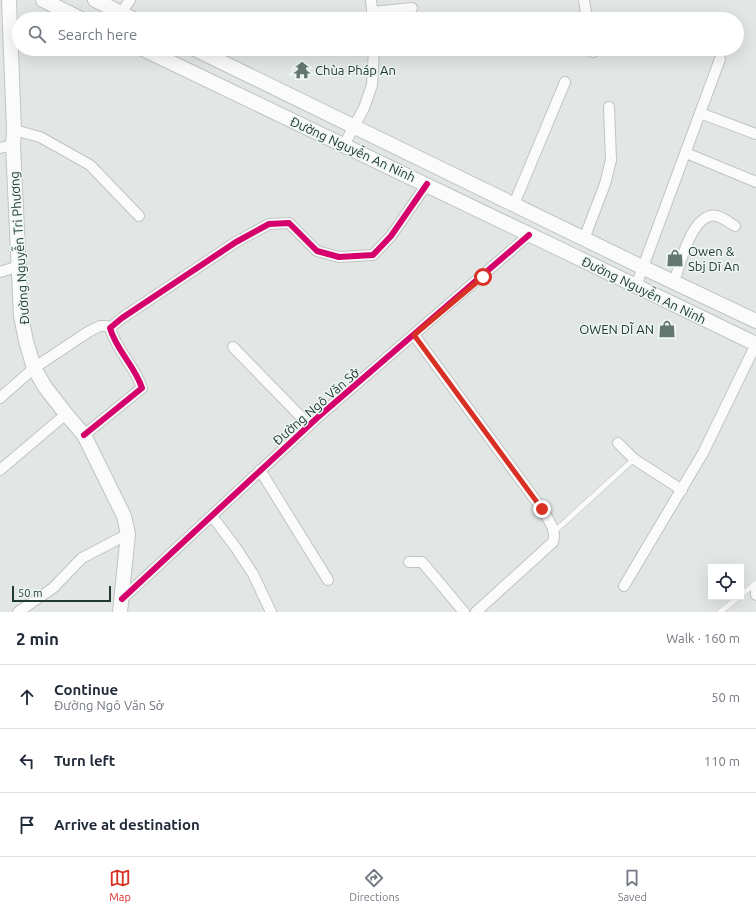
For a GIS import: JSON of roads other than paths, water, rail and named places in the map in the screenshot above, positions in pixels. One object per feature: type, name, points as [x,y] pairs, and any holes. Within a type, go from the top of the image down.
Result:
[{"type":"main road","name":"Đường Nguyễn Tri Phương","points":[[9,0],[14,130],[6,147],[19,266],[22,316],[26,341],[34,368],[45,387],[84,435],[124,516],[128,534],[121,605]]},
{"type":"main road","points":[[43,0],[67,12]]},
{"type":"main road","points":[[95,0],[119,12]]},
{"type":"main road","name":"Đường Nguyễn An Ninh","points":[[158,56],[427,184],[529,235],[756,344]]},
{"type":"main road","name":"Đường Nguyễn An Ninh","points":[[209,56],[584,239],[756,321]]},
{"type":"street","points":[[128,12],[130,0]]},
{"type":"street","points":[[371,0],[373,12]]},
{"type":"street","points":[[584,0],[587,12]]},
{"type":"street","points":[[390,12],[412,8]]},
{"type":"street","points":[[344,145],[364,108],[372,85],[374,56]]},
{"type":"street","points":[[636,286],[644,268],[720,59]]},
{"type":"street","points":[[514,204],[565,82]]},
{"type":"street","points":[[584,239],[605,184],[611,160],[609,107]]},
{"type":"street","points":[[700,113],[756,134]]},
{"type":"street","points":[[14,130],[40,137],[90,165],[139,216]]},
{"type":"street","points":[[686,153],[756,182]]},
{"type":"street","points":[[110,328],[122,318],[236,242],[269,224],[289,223],[317,251],[339,257],[373,255],[391,236],[427,184]]},
{"type":"street","points":[[674,282],[691,236],[697,225],[702,220],[710,215],[717,216],[735,226]]},
{"type":"street","name":"Đường Ngô Văn Sở","points":[[121,605],[260,470],[309,425],[529,235]]},
{"type":"street","points":[[0,272],[19,266]]},
{"type":"street","points":[[0,398],[34,368],[88,332],[100,326],[110,328]]},
{"type":"street","points":[[84,435],[142,388],[139,379],[113,338],[110,328]]},
{"type":"street","points":[[414,335],[542,509],[555,531],[555,536],[552,542],[476,612]]},
{"type":"street","points":[[624,586],[703,453],[756,344]]},
{"type":"street","points":[[233,347],[309,425]]},
{"type":"street","points":[[0,470],[66,414]]},
{"type":"street","points":[[618,443],[634,459],[682,490]]},
{"type":"street","points":[[260,470],[328,580]]},
{"type":"street","points":[[212,516],[253,574],[271,612]]},
{"type":"street","points":[[18,612],[53,588],[82,558],[128,534]]},
{"type":"street","points":[[409,562],[422,562],[464,612]]},
{"type":"street","points":[[756,588],[756,595]]},
{"type":"lane","points":[[555,531],[634,459]]},
{"type":"lane","points":[[744,593],[756,583]]},
{"type":"lane","points":[[720,612],[735,600]]},
{"type":"place","name":"Chùa Pháp An","points":[[302,70]]},
{"type":"place","name":"Owen & Sbj Dĩ An","points":[[675,258]]},
{"type":"place","name":"OWEN DĨ AN","points":[[667,329]]}]
